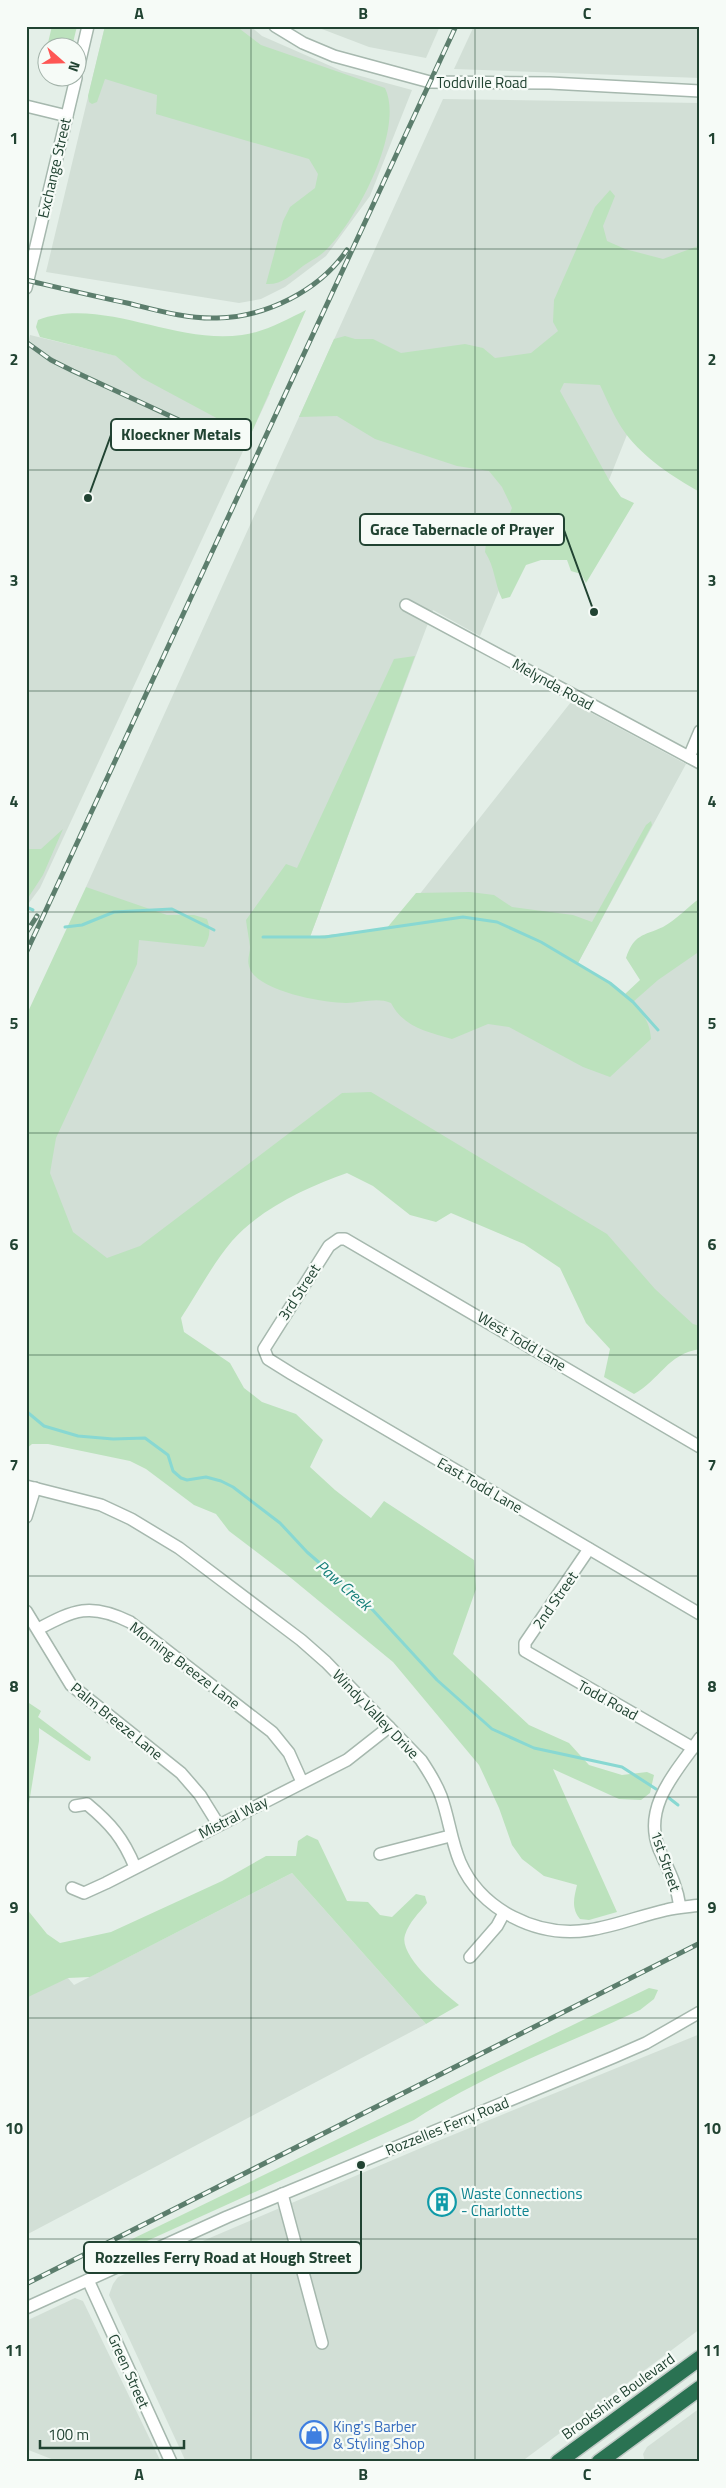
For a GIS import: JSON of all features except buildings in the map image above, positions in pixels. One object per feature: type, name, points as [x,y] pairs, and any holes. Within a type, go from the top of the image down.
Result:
[{"type":"highway","name":"Brookshire Boulevard","points":[[558,2462],[700,2358]]},
{"type":"highway","points":[[599,2462],[700,2388]]},
{"type":"street","name":"Toddville Road","points":[[275,26],[303,43],[334,56],[430,82],[550,83],[700,90]]},
{"type":"street","name":"Exchange Street","points":[[26,288],[73,88]]},
{"type":"street","points":[[26,106],[66,116]]},
{"type":"street","name":"Melynda Road","points":[[406,605],[695,760]]},
{"type":"street","points":[[695,760],[700,731]]},
{"type":"street","name":"3rd Street","points":[[264,1352],[265,1344],[329,1246],[342,1238]]},
{"type":"street","name":"West Todd Lane","points":[[342,1238],[352,1241],[700,1447]]},
{"type":"street","name":"East Todd Lane","points":[[264,1352],[268,1359],[292,1374],[700,1614]]},
{"type":"street","points":[[26,1517],[31,1487]]},
{"type":"street","name":"Windy Valley Drive","points":[[31,1487],[101,1505],[131,1519],[179,1548],[301,1640],[326,1662],[411,1748],[432,1776],[441,1797],[450,1836],[470,1880],[478,1892],[504,1913],[538,1926],[571,1932],[589,1930],[680,1907],[700,1905]]},
{"type":"street","name":"2nd Street","points":[[525,1651],[525,1643],[590,1549]]},
{"type":"street","name":"Morning Breeze Lane","points":[[38,1629],[71,1612],[83,1610],[115,1614],[130,1622],[272,1732],[289,1753],[302,1782]]},
{"type":"street","name":"Palm Breeze Lane","points":[[26,1611],[71,1685],[181,1773],[200,1795],[218,1824]]},
{"type":"street","name":"Todd Road","points":[[525,1651],[696,1743]]},
{"type":"street","name":"Mistral Way","points":[[72,1888],[84,1893],[347,1760],[389,1727]]},
{"type":"street","name":"1st Street","points":[[680,1907],[676,1885],[659,1847],[653,1818],[661,1796],[696,1743]]},
{"type":"street","points":[[75,1806],[87,1804],[109,1823],[125,1842],[135,1867]]},
{"type":"street","points":[[380,1854],[450,1836]]},
{"type":"street","points":[[470,1957],[497,1926],[504,1913]]},
{"type":"street","name":"Rozzelles Ferry Road","points":[[26,2308],[158,2246],[646,2043],[698,2012]]},
{"type":"street","points":[[282,2194],[322,2343]]},
{"type":"street","name":"Green Street","points":[[88,2280],[171,2462]]},
{"type":"shaded area","points":[[105,26],[250,26],[262,36],[342,71],[412,90],[370,196],[326,256],[285,287],[261,299],[239,303],[46,272]]},
{"type":"shaded area","points":[[314,26],[440,26],[426,58],[369,47]]},
{"type":"shaded area","points":[[474,26],[700,26],[700,78],[454,69]]},
{"type":"shaded area","points":[[443,99],[700,103],[700,271],[693,269],[601,500],[629,502],[593,568],[525,528],[480,636],[433,610],[310,937],[393,928],[571,702],[686,764],[578,963],[610,983],[627,997],[700,930],[700,1340],[600,1251],[354,1120],[97,1332],[26,1100],[84,913],[86,887]]},
{"type":"shaded area","points":[[30,335],[270,393],[40,888],[26,907],[26,353]]},
{"type":"shaded area","points":[[292,1873],[426,2024],[26,2235],[26,1929],[74,1985]]},
{"type":"shaded area","points":[[700,2034],[700,2329],[521,2462],[186,2462],[109,2295],[118,2277],[428,2145]]},
{"type":"shaded area","points":[[75,2298],[83,2301],[161,2462],[59,2462],[26,2449],[26,2321]]},
{"type":"shaded area","points":[[700,2408],[700,2462],[645,2462],[643,2454],[647,2447]]},
{"type":"green space","points":[[52,26],[77,26],[74,38],[49,38]]},
{"type":"green space","points":[[105,26],[236,26],[261,45],[385,88],[389,106],[388,127],[383,150],[363,197],[350,219],[325,251],[286,279],[277,283],[266,284],[283,221],[290,207],[315,188],[318,174],[309,159],[156,114],[157,95],[105,79],[97,102],[92,104],[89,102],[88,96]]},
{"type":"green space","points":[[610,190],[615,196],[603,226],[607,241],[625,249],[663,259],[698,246],[700,243],[700,492],[660,466],[633,443],[618,422],[600,385],[564,383],[560,391],[609,480],[621,497],[634,503],[586,583],[581,574],[571,571],[567,560],[541,560],[526,565],[510,597],[502,599],[491,563],[485,552],[487,535],[504,527],[512,508],[502,487],[489,471],[457,466],[375,439],[337,416],[299,417],[334,339],[345,336],[355,339],[373,339],[401,353],[465,344],[483,348],[495,358],[531,353],[558,331],[553,322],[554,300],[595,207]]},
{"type":"green space","points":[[306,310],[250,436],[142,378],[116,356],[40,337],[36,327],[38,320],[62,314],[87,314],[113,317],[191,334],[242,335],[283,322]]},
{"type":"green space","points":[[415,656],[310,937],[386,929],[416,893],[470,892],[494,895],[512,907],[573,915],[592,922],[646,825],[651,821],[652,825],[578,963],[625,994],[640,980],[626,958],[632,944],[645,934],[668,924],[700,898],[700,951],[658,980],[633,1002],[648,1023],[651,1039],[610,1077],[583,1067],[509,1027],[488,1024],[452,1039],[425,1031],[409,1023],[402,1018],[391,1003],[386,1001],[375,1000],[352,1003],[322,1001],[291,994],[263,982],[254,975],[249,966],[250,947],[246,920],[286,864],[297,868],[394,659]]},
{"type":"green space","points":[[63,829],[43,875],[26,901],[26,849],[41,849]]},
{"type":"green space","points":[[86,887],[167,915],[194,915],[207,919],[209,927],[209,937],[204,947],[139,940],[137,964],[56,1138],[50,1173],[73,1232],[107,1258],[140,1246],[342,1093],[371,1092],[607,1234],[655,1289],[693,1324],[700,1326],[700,1349],[679,1356],[651,1382],[634,1394],[604,1377],[610,1349],[586,1323],[560,1268],[524,1244],[451,1213],[436,1222],[410,1215],[373,1186],[347,1173],[285,1200],[243,1229],[205,1279],[181,1318],[184,1332],[230,1363],[244,1388],[262,1402],[296,1414],[323,1440],[310,1467],[335,1490],[371,1518],[384,1501],[474,1560],[476,1589],[453,1654],[529,1725],[569,1743],[589,1765],[622,1775],[647,1772],[654,1775],[650,1793],[641,1800],[619,1799],[553,1769],[617,1912],[589,1920],[580,1919],[574,1907],[577,1885],[544,1876],[522,1859],[512,1845],[499,1808],[479,1765],[393,1662],[291,1578],[229,1531],[216,1514],[194,1505],[146,1469],[130,1461],[48,1444],[32,1444],[26,1449],[26,1016]]},
{"type":"green space","points":[[26,1701],[41,1711],[38,1717],[91,1757],[90,1761],[86,1760],[39,1728],[39,1741],[26,1822]]},
{"type":"green space","points":[[307,1835],[318,1840],[347,1901],[368,1902],[380,1915],[392,1917],[416,1894],[425,1896],[427,1903],[409,1926],[405,1935],[405,1944],[408,1953],[415,1963],[443,1992],[459,2005],[426,2024],[292,1873],[90,1977],[68,1978],[26,1998],[26,1908],[47,1934],[60,1943],[111,1932],[222,1881],[266,1856],[296,1856],[298,1841]]},
{"type":"green space","points":[[649,1988],[658,1990],[654,1999],[640,2010],[497,2074],[414,2120],[127,2250],[120,2250],[124,2243]]},
{"type":"waterway","points":[[26,907],[33,910]]},
{"type":"waterway","points":[[65,927],[82,925],[114,912],[172,909],[214,930]]},
{"type":"waterway","points":[[263,937],[325,937],[463,917],[497,922],[541,942],[610,983],[633,1002],[658,1030]]},
{"type":"waterway","name":"Paw Creek","points":[[26,1411],[44,1426],[78,1436],[113,1439],[145,1438],[168,1455],[173,1471],[181,1478],[187,1480],[206,1477],[233,1487],[280,1523],[307,1552],[370,1607],[437,1680],[492,1729],[534,1748],[622,1767],[656,1789]]},
{"type":"waterway","name":"Paw Creek","points":[[669,1798],[678,1805]]},
{"type":"railway","points":[[26,953],[456,26]]},
{"type":"railway","points":[[26,280],[183,316],[217,318],[254,313],[290,299],[322,278],[347,250]]},
{"type":"railway","points":[[26,342],[51,360],[73,371],[235,446]]},
{"type":"railway","points":[[26,933],[37,916]]},
{"type":"railway","points":[[26,2284],[700,1943]]},
{"type":"place","name":"Kloeckner Metals","points":[[88,498]]},
{"type":"place","name":"Grace Tabernacle of Prayer","points":[[594,612]]},
{"type":"place","name":"Rozzelles Ferry Road at Hough Street","points":[[361,2165]]},
{"type":"place","name":"Waste Connections - Charlotte","points":[[442,2202]]},
{"type":"place","name":"King's Barber & Styling Shop","points":[[314,2435]]}]
